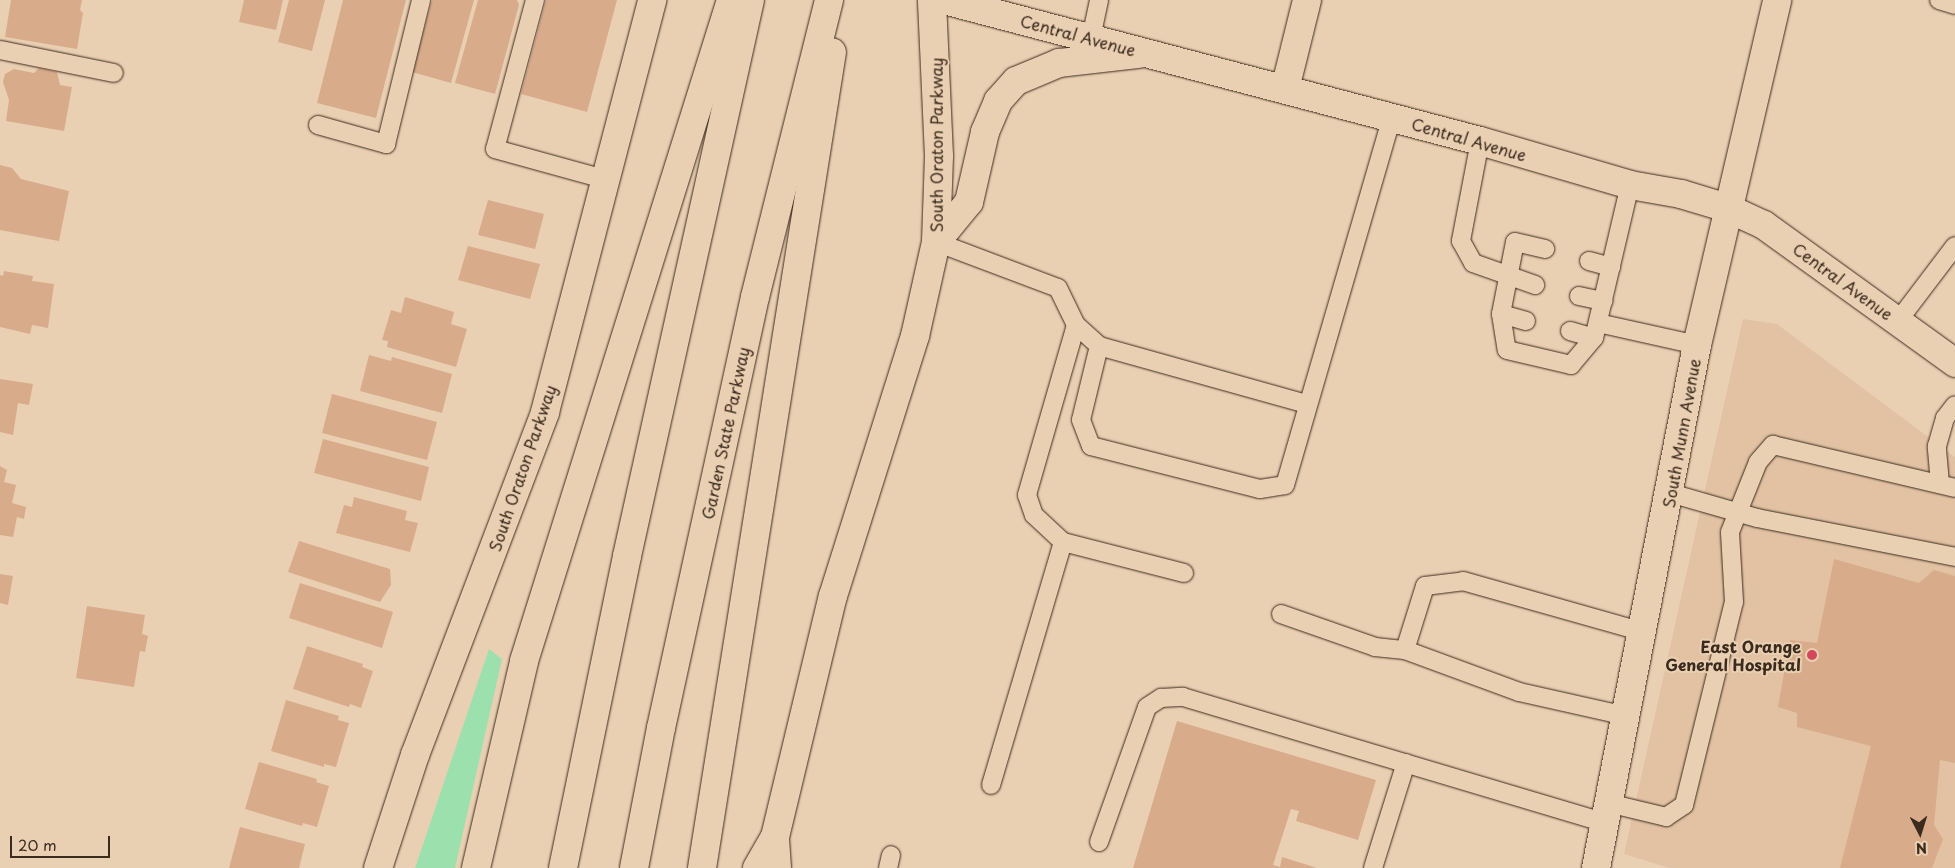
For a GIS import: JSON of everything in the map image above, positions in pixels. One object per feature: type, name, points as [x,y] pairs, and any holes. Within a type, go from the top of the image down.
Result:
[{"type":"main road","name":"South Oraton Parkway","points":[[378,868],[415,755],[544,412],[652,0]]},
{"type":"main road","points":[[476,868],[524,661],[731,0]]},
{"type":"main road","points":[[563,868],[627,556],[750,0]]},
{"type":"main road","name":"Garden State Parkway","points":[[634,868],[665,710],[757,288],[829,0]]},
{"type":"main road","points":[[702,868],[840,0]]},
{"type":"main road","name":"South Oraton Parkway","points":[[778,868],[775,837],[833,596],[915,336],[936,242],[939,156],[932,0]]},
{"type":"main road","name":"Central Avenue","points":[[944,0],[1392,117],[1630,185],[1681,194],[1727,208],[1764,225],[1955,363]]},
{"type":"main road","points":[[1285,89],[1307,0]]},
{"type":"main road","name":"South Munn Avenue","points":[[1596,868],[1670,493],[1697,345],[1727,208],[1777,0]]},
{"type":"main road","points":[[936,242],[969,202],[985,132],[998,101],[1016,81],[1059,63],[1112,54],[1148,54]]},
{"type":"main road","points":[[757,868],[775,837]]},
{"type":"lane","points":[[318,125],[386,144],[420,0]]},
{"type":"lane","points":[[535,0],[495,149],[604,179]]},
{"type":"lane","points":[[1091,38],[1100,0]]},
{"type":"lane","points":[[1939,0],[1955,5]]},
{"type":"lane","points":[[0,50],[114,73]]},
{"type":"lane","points":[[1099,346],[1081,420],[1091,446],[1260,489],[1285,485],[1392,117]]},
{"type":"lane","points":[[1480,141],[1461,241],[1473,263],[1507,278],[1535,285]]},
{"type":"lane","points":[[1545,249],[1515,242],[1501,314],[1507,350],[1571,365],[1596,330],[1630,185]]},
{"type":"lane","points":[[936,242],[1058,288],[1076,325],[1099,346],[1307,404]]},
{"type":"lane","points":[[1898,321],[1955,246]]},
{"type":"lane","points":[[1588,261],[1611,267]]},
{"type":"lane","points":[[1579,296],[1603,301]]},
{"type":"lane","points":[[1501,314],[1526,321]]},
{"type":"lane","points":[[1076,325],[1027,495],[1034,514],[1063,542],[1184,573]]},
{"type":"lane","points":[[1570,331],[1596,330],[1697,345]]},
{"type":"lane","points":[[1099,842],[1147,708],[1161,698],[1183,696],[1209,702],[1406,762],[1606,813],[1666,817],[1684,805],[1734,602],[1730,532],[1758,462],[1773,445],[1947,486],[1938,446],[1945,418],[1955,405]]},
{"type":"lane","points":[[1670,493],[1739,513],[1955,557]]},
{"type":"lane","points":[[991,785],[1063,542]]},
{"type":"lane","points":[[1405,650],[1425,586],[1463,582],[1643,632]]},
{"type":"lane","points":[[1281,614],[1375,647],[1405,650],[1519,692],[1626,716]]},
{"type":"lane","points":[[1374,868],[1406,762]]},
{"type":"shaded area","name":"East Orange General Hospital","points":[[1743,319],[1777,324],[1955,457],[1955,868],[1669,868],[1624,854]]},
{"type":"green space","points":[[489,649],[502,659],[455,868],[415,868]]},
{"type":"building","points":[[11,0],[82,0],[80,10],[83,13],[77,49],[5,37]]},
{"type":"building","points":[[244,0],[283,0],[276,30],[239,22]]},
{"type":"building","points":[[289,0],[325,0],[312,51],[278,42]]},
{"type":"building","points":[[343,0],[406,0],[376,118],[317,103]]},
{"type":"building","points":[[432,0],[474,0],[451,83],[412,72]]},
{"type":"building","points":[[478,0],[517,0],[519,5],[495,94],[455,83]]},
{"type":"building","points":[[546,0],[617,0],[587,112],[521,94]]},
{"type":"building","points":[[39,68],[57,72],[60,85],[72,87],[64,131],[6,121],[9,100],[3,82],[5,74],[14,69],[34,73]]},
{"type":"building","points":[[0,165],[12,168],[21,179],[69,191],[59,241],[0,230]]},
{"type":"building","points":[[488,200],[544,214],[535,249],[478,235]]},
{"type":"building","points":[[468,246],[540,264],[530,299],[458,280]]},
{"type":"building","points":[[4,271],[33,276],[32,281],[54,284],[48,328],[32,325],[30,334],[0,327],[0,275],[3,276]]},
{"type":"building","points":[[405,297],[454,312],[451,324],[467,329],[456,367],[387,347],[388,341],[382,340],[391,310],[401,313]]},
{"type":"building","points":[[369,355],[391,361],[392,357],[452,374],[442,413],[360,391]]},
{"type":"building","points":[[0,379],[33,384],[29,405],[18,403],[13,435],[0,432]]},
{"type":"building","points":[[332,394],[437,422],[427,460],[322,433]]},
{"type":"building","points":[[323,439],[429,467],[421,501],[314,473]]},
{"type":"building","points":[[0,466],[7,470],[4,482],[16,485],[12,503],[26,507],[24,519],[17,517],[13,537],[0,535]]},
{"type":"building","points":[[354,497],[407,511],[405,520],[418,523],[410,552],[336,533],[344,505],[352,507]]},
{"type":"building","points":[[299,541],[390,569],[391,585],[380,602],[288,572]]},
{"type":"building","points":[[1834,559],[1919,583],[1934,570],[1955,576],[1955,763],[1940,760],[1934,825],[1943,839],[1932,868],[1840,868],[1871,746],[1797,727],[1797,713],[1778,707],[1790,640],[1817,643]]},
{"type":"building","points":[[0,574],[13,576],[8,605],[0,603]]},
{"type":"building","points":[[300,583],[393,612],[382,648],[289,618]]},
{"type":"building","points":[[87,606],[145,615],[142,634],[148,636],[145,652],[140,651],[134,687],[76,678]]},
{"type":"building","points":[[307,646],[363,664],[362,667],[373,671],[361,708],[350,704],[349,707],[293,689]]},
{"type":"building","points":[[286,700],[339,716],[338,720],[349,723],[336,767],[324,764],[324,767],[271,751]]},
{"type":"building","points":[[1177,721],[1376,780],[1358,840],[1296,821],[1299,811],[1291,809],[1273,865],[1280,867],[1282,857],[1317,868],[1133,868]]},
{"type":"building","points":[[259,762],[317,779],[316,782],[329,786],[317,827],[303,823],[302,826],[245,809]]},
{"type":"building","points":[[240,827],[305,844],[299,868],[229,868]]},
{"type":"place","name":"East Orange General Hospital","points":[[1812,655]]}]
